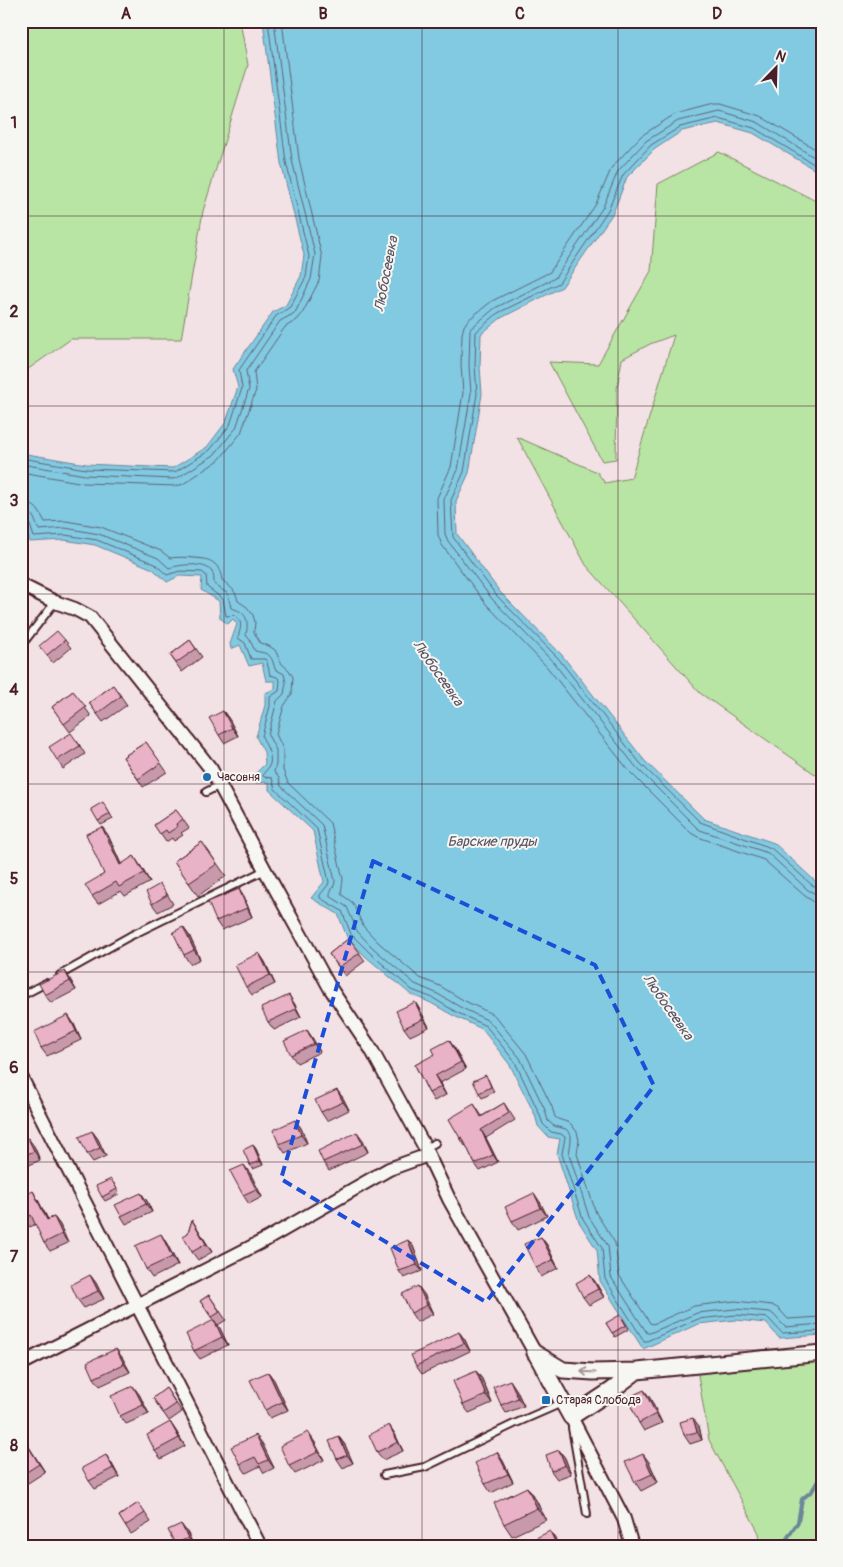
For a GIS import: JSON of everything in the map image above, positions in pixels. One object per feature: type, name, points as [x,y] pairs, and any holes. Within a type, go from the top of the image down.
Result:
[{"type":"street","points":[[21,585],[90,617],[212,769],[330,988],[371,1049],[429,1149],[449,1199],[571,1417],[624,1519],[632,1546]]},
{"type":"street","points":[[21,1077],[260,1546]]},
{"type":"street","points":[[21,1364],[267,1239],[389,1169],[429,1149]]},
{"type":"street","points":[[535,1353],[563,1370],[593,1372],[637,1371],[822,1353]]},
{"type":"street","points":[[553,1386],[563,1370]]},
{"type":"street","points":[[571,1417],[637,1371]]},
{"type":"lane","points":[[21,646],[55,602]]},
{"type":"lane","points":[[206,792],[220,785]]},
{"type":"lane","points":[[21,996],[130,936],[265,870]]},
{"type":"lane","points":[[384,1475],[426,1467],[562,1403]]},
{"type":"lane","points":[[571,1417],[587,1514]]},
{"type":"highlighted area","points":[[373,861],[595,965],[654,1086],[486,1302],[281,1179]]},
{"type":"green space","points":[[21,21],[240,21],[248,65],[203,211],[181,339],[71,339],[21,374]]},
{"type":"green space","points":[[719,152],[822,204],[822,779],[700,693],[586,565],[517,437],[597,472],[605,483],[631,478],[674,335],[650,344],[622,359],[617,388],[616,459],[602,461],[549,362],[598,364],[651,271],[658,184]]},
{"type":"green space","points":[[822,1360],[822,1546],[761,1546],[759,1533],[709,1440],[697,1369]]},
{"type":"water","name":"Барские пруды","points":[[263,21],[822,21],[822,174],[753,133],[718,123],[682,131],[655,149],[627,177],[613,213],[562,287],[501,318],[481,334],[480,366],[482,394],[469,473],[456,501],[457,534],[500,592],[561,654],[644,760],[704,819],[774,843],[815,881],[822,885],[822,1335],[779,1338],[766,1323],[736,1320],[698,1324],[643,1349],[600,1281],[597,1250],[579,1222],[557,1154],[560,1139],[548,1137],[538,1126],[535,1115],[510,1065],[482,1029],[410,994],[365,956],[347,937],[338,914],[311,898],[324,882],[313,831],[269,790],[269,782],[254,783],[255,774],[265,764],[264,752],[256,737],[265,705],[265,693],[275,689],[275,681],[266,681],[262,663],[249,666],[240,645],[231,649],[230,644],[237,624],[233,619],[228,624],[220,618],[219,601],[201,590],[202,577],[179,576],[167,582],[153,569],[95,545],[64,540],[30,542],[24,521],[21,521],[21,453],[86,464],[173,468],[207,447],[226,422],[238,387],[233,369],[273,312],[286,305],[301,276],[304,255],[281,163]]},
{"type":"building","points":[[57,631],[65,640],[47,655],[39,646]]},
{"type":"building","points":[[190,640],[196,649],[176,663],[170,655]]},
{"type":"building","points":[[113,685],[121,696],[97,714],[89,703]]},
{"type":"building","points":[[73,691],[86,707],[64,724],[52,707]]},
{"type":"building","points":[[223,711],[232,728],[219,735],[209,718]]},
{"type":"building","points":[[71,733],[80,746],[57,760],[49,747]]},
{"type":"building","points":[[146,742],[161,763],[138,779],[123,757]]},
{"type":"building","points":[[103,802],[110,814],[98,821],[91,809]]},
{"type":"building","points":[[176,810],[183,819],[176,824],[177,827],[168,833],[166,830],[160,834],[154,825]]},
{"type":"building","points":[[102,827],[120,865],[134,856],[144,873],[119,887],[116,882],[92,896],[85,885],[104,874],[86,834]]},
{"type":"building","points":[[202,842],[217,864],[189,883],[174,861]]},
{"type":"building","points":[[160,884],[167,895],[152,904],[146,892]]},
{"type":"building","points":[[239,889],[247,908],[216,921],[208,902]]},
{"type":"building","points":[[183,927],[194,950],[184,955],[173,932]]},
{"type":"building","points":[[349,938],[360,953],[339,967],[329,954]]},
{"type":"building","points":[[259,953],[270,975],[246,987],[235,965]]},
{"type":"building","points":[[65,971],[70,981],[45,995],[39,984]]},
{"type":"building","points":[[289,995],[296,1009],[268,1022],[261,1008]]},
{"type":"building","points":[[415,1002],[423,1019],[404,1028],[396,1011]]},
{"type":"building","points":[[68,1015],[76,1031],[41,1048],[34,1032]]},
{"type":"building","points":[[307,1030],[314,1044],[291,1055],[284,1041]]},
{"type":"building","points":[[449,1040],[461,1062],[435,1076],[441,1087],[429,1093],[415,1065],[435,1054],[432,1049]]},
{"type":"building","points":[[486,1075],[491,1087],[479,1093],[473,1081]]},
{"type":"building","points":[[337,1090],[343,1102],[321,1112],[315,1100]]},
{"type":"building","points":[[504,1103],[509,1113],[481,1130],[493,1155],[475,1164],[462,1137],[460,1138],[449,1119],[474,1104],[481,1117]]},
{"type":"building","points":[[295,1120],[301,1135],[279,1144],[273,1130]]},
{"type":"building","points":[[92,1131],[100,1148],[87,1154],[79,1137]]},
{"type":"building","points":[[357,1132],[363,1144],[323,1162],[318,1151]]},
{"type":"building","points":[[28,1138],[34,1151],[21,1157],[21,1141]]},
{"type":"building","points":[[253,1145],[260,1161],[250,1165],[243,1150]]},
{"type":"building","points":[[244,1165],[256,1189],[243,1195],[230,1171]]},
{"type":"building","points":[[111,1179],[117,1189],[102,1197],[96,1186]]},
{"type":"building","points":[[33,1191],[47,1220],[54,1217],[62,1234],[44,1243],[31,1215],[24,1219],[21,1213],[21,1197]]},
{"type":"building","points":[[141,1193],[146,1204],[121,1216],[115,1205]]},
{"type":"building","points":[[534,1193],[541,1208],[512,1221],[505,1207]]},
{"type":"building","points":[[192,1220],[206,1244],[192,1252],[183,1236],[188,1233]]},
{"type":"building","points":[[161,1234],[172,1257],[146,1269],[135,1246]]},
{"type":"building","points":[[541,1237],[553,1260],[536,1268],[524,1244]]},
{"type":"building","points":[[408,1240],[417,1265],[399,1271],[390,1248]]},
{"type":"building","points":[[90,1275],[98,1291],[78,1300],[71,1285]]},
{"type":"building","points":[[590,1275],[598,1289],[583,1297],[576,1283]]},
{"type":"building","points":[[418,1286],[427,1305],[411,1313],[402,1294]]},
{"type":"building","points":[[209,1295],[220,1312],[212,1317],[200,1301]]},
{"type":"building","points":[[620,1315],[626,1325],[612,1333],[606,1323]]},
{"type":"building","points":[[214,1320],[222,1337],[194,1351],[186,1334]]},
{"type":"building","points":[[459,1332],[464,1343],[416,1366],[411,1355]]},
{"type":"building","points":[[116,1349],[124,1364],[94,1378],[87,1362]]},
{"type":"building","points":[[476,1371],[486,1395],[463,1405],[453,1381]]},
{"type":"building","points":[[268,1372],[282,1402],[265,1410],[250,1380]]},
{"type":"building","points":[[510,1380],[518,1398],[501,1405],[493,1387]]},
{"type":"building","points":[[133,1386],[143,1405],[120,1416],[111,1396]]},
{"type":"building","points":[[166,1388],[176,1404],[163,1413],[153,1398]]},
{"type":"building","points":[[644,1390],[656,1414],[639,1423],[627,1398]]},
{"type":"building","points":[[693,1418],[697,1432],[684,1435],[680,1422]]},
{"type":"building","points":[[170,1422],[179,1438],[155,1451],[147,1435]]},
{"type":"building","points":[[389,1425],[398,1442],[377,1452],[369,1435]]},
{"type":"building","points":[[308,1432],[318,1452],[289,1466],[280,1446]]},
{"type":"building","points":[[256,1435],[268,1460],[259,1464],[255,1457],[240,1464],[231,1447]]},
{"type":"building","points":[[22,1436],[39,1464],[22,1475],[21,1474]]},
{"type":"building","points":[[339,1437],[347,1455],[337,1459],[329,1441]]},
{"type":"building","points":[[559,1450],[565,1465],[551,1471],[546,1455]]},
{"type":"building","points":[[497,1452],[508,1474],[485,1484],[475,1463]]},
{"type":"building","points":[[643,1454],[652,1474],[635,1482],[625,1462]]},
{"type":"building","points":[[106,1455],[113,1468],[89,1481],[82,1468]]},
{"type":"building","points":[[527,1487],[537,1508],[504,1524],[494,1503]]},
{"type":"building","points":[[138,1503],[145,1513],[125,1526],[119,1516]]},
{"type":"building","points":[[181,1524],[188,1538],[175,1544],[168,1530]]},
{"type":"building","points":[[550,1531],[557,1546],[537,1546],[534,1539]]},
{"type":"building","points":[[302,1539],[306,1546],[287,1546]]},
{"type":"waterway","name":"Любосеевка","points":[[782,1546],[798,1522],[802,1499],[812,1491],[822,1474]]},
{"type":"place","name":"Часовня","points":[[207,777]]},
{"type":"place","name":"Старая Слобода","points":[[546,1400]]}]
